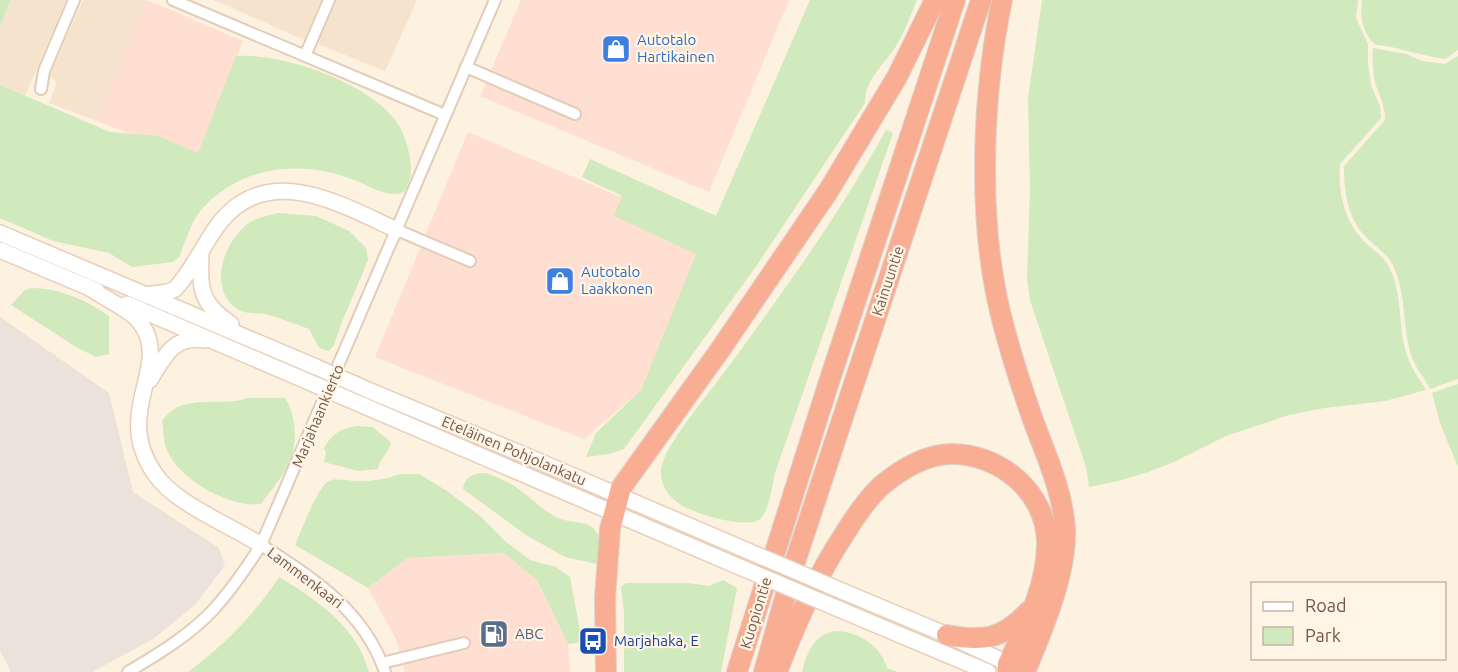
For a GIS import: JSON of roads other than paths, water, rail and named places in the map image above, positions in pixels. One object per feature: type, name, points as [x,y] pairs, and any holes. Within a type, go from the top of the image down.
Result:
[{"type":"highway","points":[[606,672],[605,598],[609,529],[621,488],[720,350],[835,181],[897,77],[935,0]]},
{"type":"highway","name":"Kainuuntie","points":[[774,554],[954,0]]},
{"type":"highway","name":"Kainuuntie","points":[[795,562],[981,0]]},
{"type":"highway","points":[[1002,0],[989,91],[986,172],[987,226],[992,271],[1017,376],[1060,500],[1065,530],[1062,567],[1054,596],[1018,670]]},
{"type":"highway","points":[[777,672],[798,619],[820,573],[858,514],[880,488],[903,469],[926,459],[950,454],[970,456],[989,462],[1013,475],[1031,494],[1039,508],[1047,542],[1042,582],[1018,670]]},
{"type":"highway","name":"Kuopiontie","points":[[737,672],[774,554]]},
{"type":"highway","name":"Kuopiontie","points":[[764,672],[795,562]]},
{"type":"highway","points":[[947,635],[968,639],[988,639],[1005,632],[1020,621],[1035,605]]},
{"type":"main road","points":[[143,296],[175,289],[220,222],[236,207],[257,196],[280,191],[302,192],[325,198],[397,230]]},
{"type":"main road","name":"Eteläinen Pohjolankatu","points":[[0,233],[143,296],[258,342],[368,390],[616,504],[735,565],[988,672]]},
{"type":"main road","name":"Eteläinen Pohjolankatu","points":[[0,250],[363,405],[616,504],[741,548],[947,635],[1018,670]]},
{"type":"main road","points":[[201,253],[200,281],[204,299],[217,315],[258,342]]},
{"type":"main road","points":[[88,287],[136,319],[148,334],[152,353],[141,402],[139,429],[144,451],[155,474],[163,484],[182,499],[261,545]]},
{"type":"main road","points":[[146,385],[169,350],[181,342],[195,338],[213,341]]},
{"type":"street","points":[[41,89],[44,71],[75,0]]},
{"type":"street","points":[[305,56],[329,0]]},
{"type":"street","name":"Marjahaankierto","points":[[128,672],[179,639],[213,610],[238,580],[261,545],[495,0]]},
{"type":"street","points":[[176,1],[445,115]]},
{"type":"street","points":[[466,67],[575,114]]},
{"type":"street","points":[[397,230],[470,261]]},
{"type":"street","name":"Lammenkaari","points":[[261,545],[322,586],[349,611],[367,634],[383,667]]},
{"type":"street","points":[[383,667],[464,643]]},
{"type":"place","name":"Autotalo Hartikainen","points":[[616,49]]},
{"type":"place","name":"Autotalo Laakkonen","points":[[560,281]]},
{"type":"place","name":"ABC","points":[[494,634]]},
{"type":"place","name":"Marjahaka, E","points":[[593,641]]}]
